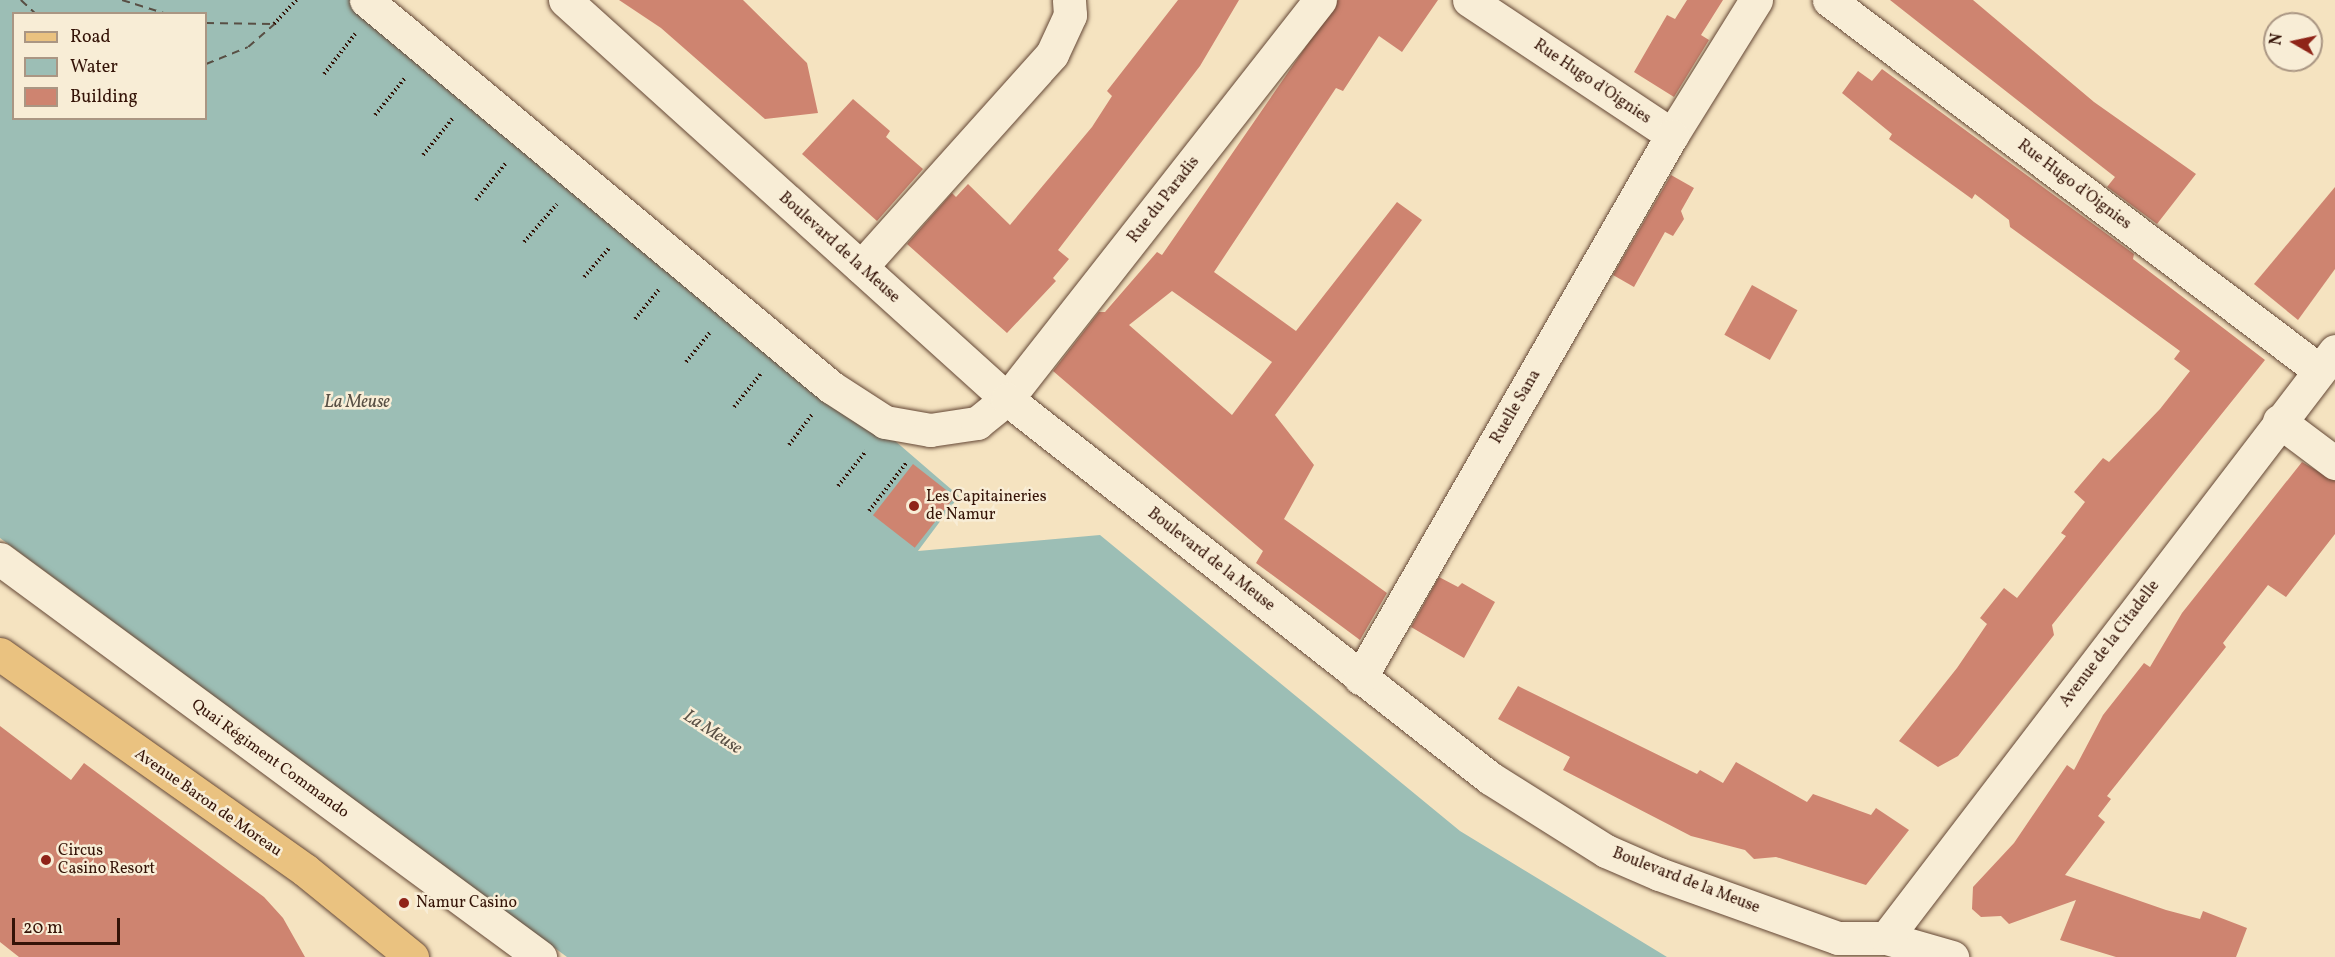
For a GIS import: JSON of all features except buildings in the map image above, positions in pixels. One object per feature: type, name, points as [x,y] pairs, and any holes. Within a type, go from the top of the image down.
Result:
[{"type":"main road","name":"Avenue Baron de Moreau","points":[[0,654],[305,870],[401,954]]},
{"type":"street","name":"Boulevard de la Meuse","points":[[565,0],[1007,399],[1490,778],[1606,850],[1838,938],[1886,938],[1953,957]]},
{"type":"street","points":[[861,267],[1052,54],[1070,15],[1068,0]]},
{"type":"street","name":"Rue du Paradis","points":[[364,12],[831,387],[885,422],[930,430],[976,423],[1007,399],[1320,0]]},
{"type":"street","name":"Rue Hugo d'Oignies","points":[[1469,0],[1671,135]]},
{"type":"street","points":[[1671,135],[1756,0]]},
{"type":"street","name":"Rue Hugo d'Oignies","points":[[1828,0],[2327,360]]},
{"type":"street","name":"Ruelle Sana","points":[[1360,678],[1671,135]]},
{"type":"street","name":"Avenue de la Citadelle","points":[[1886,938],[2327,360]]},
{"type":"street","points":[[2279,421],[2335,463]]},
{"type":"street","name":"Quai Régiment Commando","points":[[0,559],[540,957]]},
{"type":"path","points":[[274,24],[296,0]]},
{"type":"path","points":[[324,74],[364,12]]},
{"type":"path","points":[[375,115],[408,74]]},
{"type":"path","points":[[423,155],[456,114]]},
{"type":"path","points":[[476,200],[510,159]]},
{"type":"path","points":[[524,242],[559,201]]},
{"type":"path","points":[[584,277],[612,244]]},
{"type":"path","points":[[635,319],[662,285]]},
{"type":"path","points":[[686,362],[713,328]]},
{"type":"path","points":[[734,407],[770,362]]},
{"type":"path","points":[[789,445],[815,412]]},
{"type":"path","points":[[838,486],[871,445]]},
{"type":"water","name":"La Meuse","points":[[0,0],[383,0],[959,496],[918,551],[1100,535],[1460,831],[1667,957],[567,957],[0,538]]},
{"type":"ferry route","points":[[21,0],[34,12]]},
{"type":"ferry route","points":[[122,0],[161,12]]},
{"type":"ferry route","points":[[207,23],[273,24]]},
{"type":"ferry route","points":[[207,64],[248,47],[274,24]]},
{"type":"place","name":"Les Capitaineries de Namur","points":[[914,506]]},
{"type":"place","name":"Circus Casino Resort","points":[[46,860]]},
{"type":"place","name":"Namur Casino","points":[[404,903]]}]
